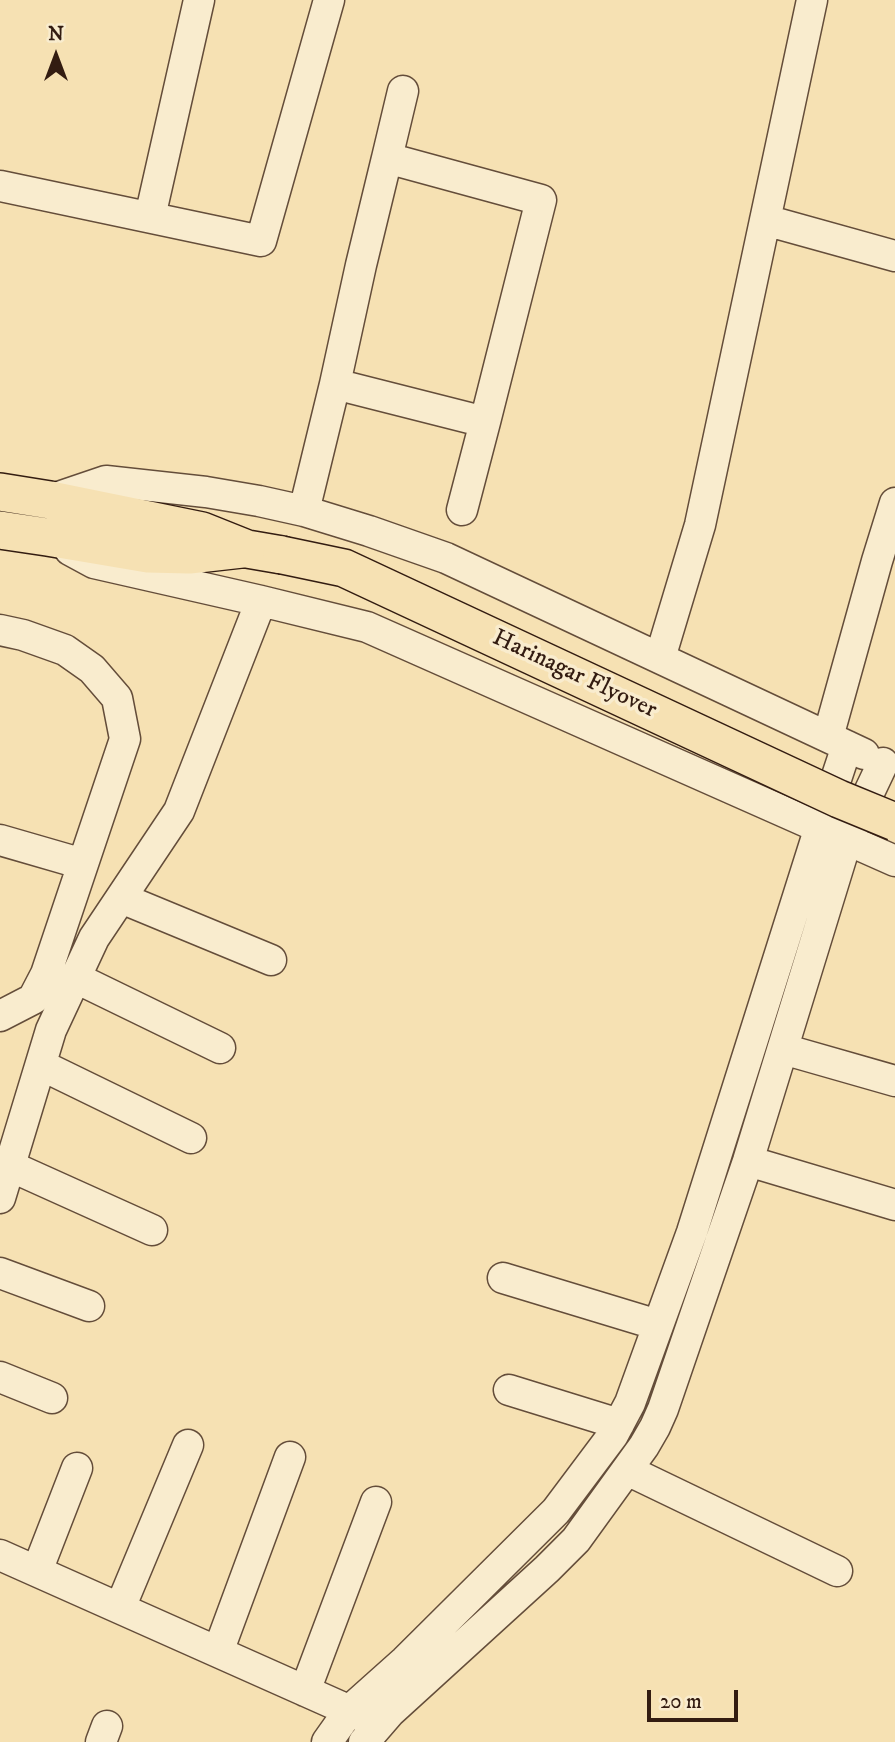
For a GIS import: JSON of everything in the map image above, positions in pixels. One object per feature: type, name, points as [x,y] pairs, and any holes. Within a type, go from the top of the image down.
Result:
[{"type":"main road","name":"Harinagar Flyover","points":[[0,492],[51,500],[100,528]]},
{"type":"main road","name":"Harinagar Flyover","points":[[0,530],[47,537],[100,528],[202,531],[264,552],[344,568],[839,799],[895,822]]},
{"type":"street","points":[[150,217],[199,0]]},
{"type":"street","points":[[0,186],[261,241],[328,0]]},
{"type":"street","points":[[660,658],[700,525],[812,0]]},
{"type":"street","points":[[304,511],[403,91]]},
{"type":"street","points":[[387,158],[541,200],[462,510]]},
{"type":"street","points":[[765,220],[895,256]]},
{"type":"street","points":[[335,384],[485,422]]},
{"type":"street","points":[[0,1555],[349,1711],[372,1733],[390,1712],[563,1554],[644,1446],[663,1409],[748,1161],[847,839],[889,766],[446,558],[369,531],[260,500],[106,481],[51,500]]},
{"type":"street","points":[[327,1742],[349,1711],[405,1661],[556,1511],[613,1436],[630,1403],[692,1232],[820,827],[877,561],[895,503]]},
{"type":"street","points":[[47,537],[94,563],[367,627],[895,861]]},
{"type":"street","points":[[0,1198],[51,1030],[94,938],[179,811],[261,601]]},
{"type":"street","points":[[0,630],[65,650],[92,670],[117,698],[125,739],[46,974],[33,999],[0,1016]]},
{"type":"street","points":[[0,841],[83,864]]},
{"type":"street","points":[[121,898],[271,960]]},
{"type":"street","points":[[76,978],[220,1048]]},
{"type":"street","points":[[783,1049],[895,1081]]},
{"type":"street","points":[[41,1066],[191,1138]]},
{"type":"street","points":[[748,1161],[895,1205]]},
{"type":"street","points":[[10,1166],[152,1230]]},
{"type":"street","points":[[0,1273],[89,1306]]},
{"type":"street","points":[[503,1278],[658,1325]]},
{"type":"street","points":[[0,1377],[52,1398]]},
{"type":"street","points":[[509,1390],[619,1424]]},
{"type":"street","points":[[120,1608],[188,1445]]},
{"type":"street","points":[[218,1652],[290,1457]]},
{"type":"street","points":[[37,1571],[77,1468]]},
{"type":"street","points":[[626,1469],[837,1571]]},
{"type":"street","points":[[305,1691],[376,1502]]}]
